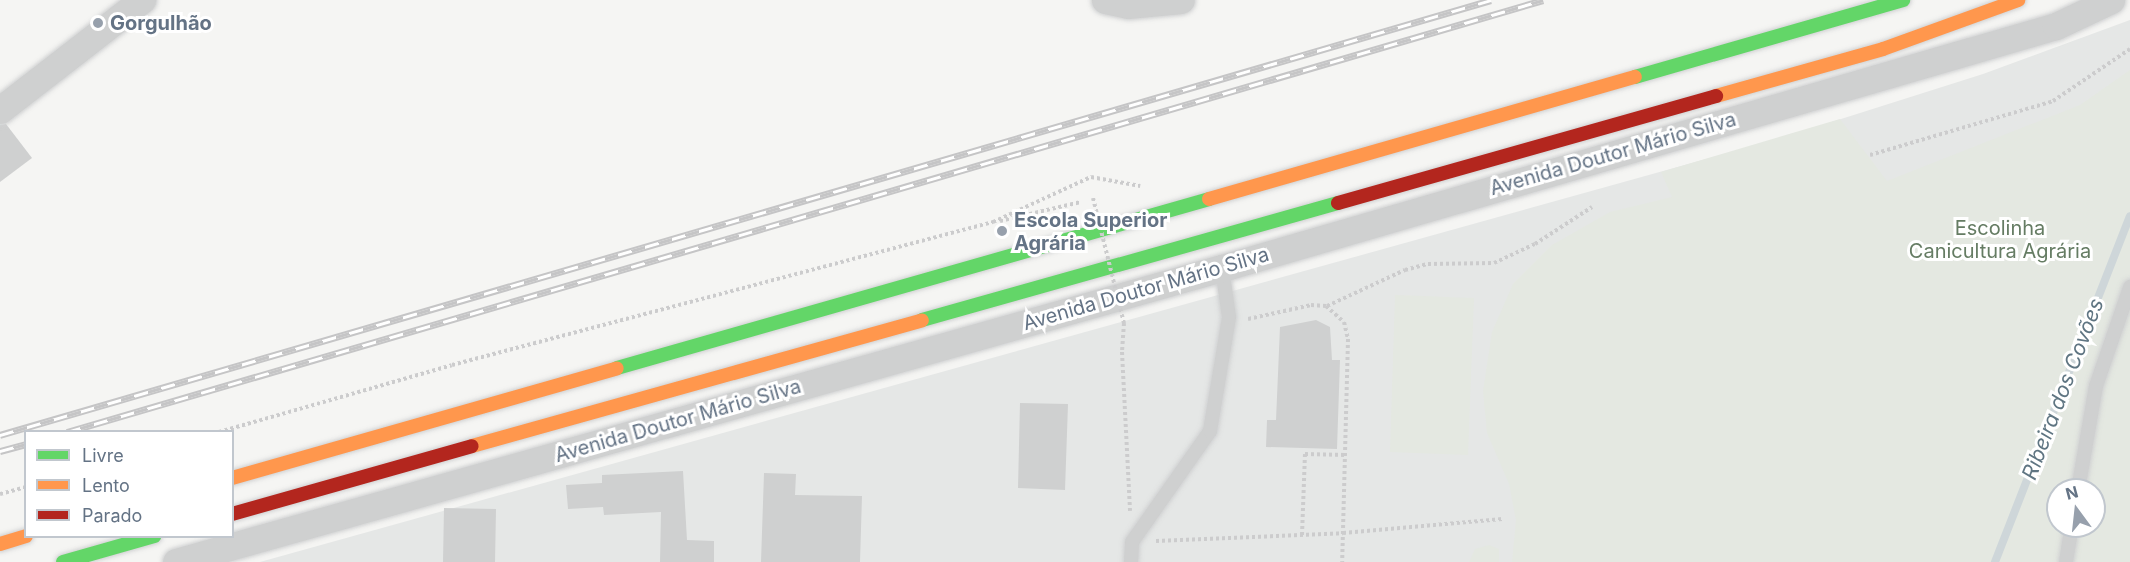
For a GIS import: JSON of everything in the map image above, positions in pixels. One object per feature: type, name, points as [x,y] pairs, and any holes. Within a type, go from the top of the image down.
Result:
[{"type":"highway","points":[[234,476],[1834,23],[1903,0]]},
{"type":"highway","points":[[234,513],[1883,49],[2018,0]]},
{"type":"highway","points":[[0,544],[24,537]]},
{"type":"highway","points":[[63,562],[150,538]]},
{"type":"street","points":[[0,110],[142,0]]},
{"type":"street","points":[[1105,0],[1128,5],[1180,0]]},
{"type":"street","name":"Avenida Doutor Mário Silva","points":[[176,562],[1222,268],[2056,26],[2111,0]]},
{"type":"lane","points":[[1131,562],[1132,542],[1210,431],[1228,325],[1222,268]]},
{"type":"lane","points":[[2080,478],[2096,386],[2130,287]]},
{"type":"lane","points":[[2066,562],[2070,538]]},
{"type":"path","points":[[1870,155],[2053,101],[2130,48]]},
{"type":"path","points":[[993,222],[1091,177],[1142,187]]},
{"type":"path","points":[[226,430],[452,365],[993,222],[1093,198],[1124,323],[1122,352],[1132,542],[1343,533],[1502,519]]},
{"type":"path","points":[[1228,325],[1292,307],[1326,306],[1405,270],[1428,264],[1494,263],[1534,244],[1592,207]]},
{"type":"path","points":[[1326,306],[1344,322],[1348,339],[1342,562]]},
{"type":"path","points":[[1302,535],[1305,454],[1346,455]]},
{"type":"path","points":[[0,494],[24,488]]},
{"type":"shaded area","points":[[2130,20],[2130,562],[260,562],[1778,139],[1983,74]]},
{"type":"green space","name":"Escolinha Canicultura Agrária","points":[[2130,70],[2130,562],[1512,562],[1516,520],[1509,484],[1487,433],[1483,391],[1492,332],[1513,284],[1552,245],[1610,212],[1672,197],[1661,172],[1840,119],[1887,181],[2080,105]]},
{"type":"green space","points":[[1395,295],[1474,298],[1468,455],[1390,452]]},
{"type":"green space","points":[[1489,545],[1499,549],[1499,562],[1469,562],[1475,549]]},
{"type":"building","points":[[6,124],[32,158],[0,182],[0,125]]},
{"type":"building","points":[[1316,320],[1330,327],[1332,360],[1340,360],[1337,449],[1266,447],[1267,420],[1276,420],[1280,327]]},
{"type":"building","points":[[1020,403],[1068,404],[1065,490],[1018,488]]},
{"type":"building","points":[[683,471],[687,540],[714,541],[714,562],[660,562],[661,512],[604,515],[603,507],[568,509],[566,485],[602,483],[602,475]]},
{"type":"building","points":[[764,473],[796,474],[795,495],[862,496],[860,562],[761,562]]},
{"type":"building","points":[[444,508],[496,509],[495,562],[443,562]]},
{"type":"waterway","name":"Ribeira dos Covões","points":[[1995,562],[2130,216]]},
{"type":"railway","points":[[0,435],[1491,0]]},
{"type":"railway","points":[[74,430],[1543,0]]},
{"type":"railway","points":[[0,451],[24,445]]},
{"type":"traffic: fast","points":[[1635,77],[1903,0]]},
{"type":"traffic: fast","points":[[617,368],[1209,199]]},
{"type":"traffic: fast","points":[[922,320],[1338,203]]},
{"type":"traffic: fast","points":[[63,562],[147,538]]},
{"type":"traffic: slow","points":[[1716,96],[1883,49],[2018,0]]},
{"type":"traffic: slow","points":[[1209,199],[1635,77]]},
{"type":"traffic: slow","points":[[472,446],[922,320]]},
{"type":"traffic: slow","points":[[234,477],[617,368]]},
{"type":"traffic: slow","points":[[0,544],[24,537]]},
{"type":"traffic: jam","points":[[1338,203],[1716,96]]},
{"type":"traffic: jam","points":[[234,513],[472,446]]},
{"type":"place","name":"Gorgulhão","points":[[98,23]]},
{"type":"place","name":"Escola Superior Agrária","points":[[1002,231]]}]
